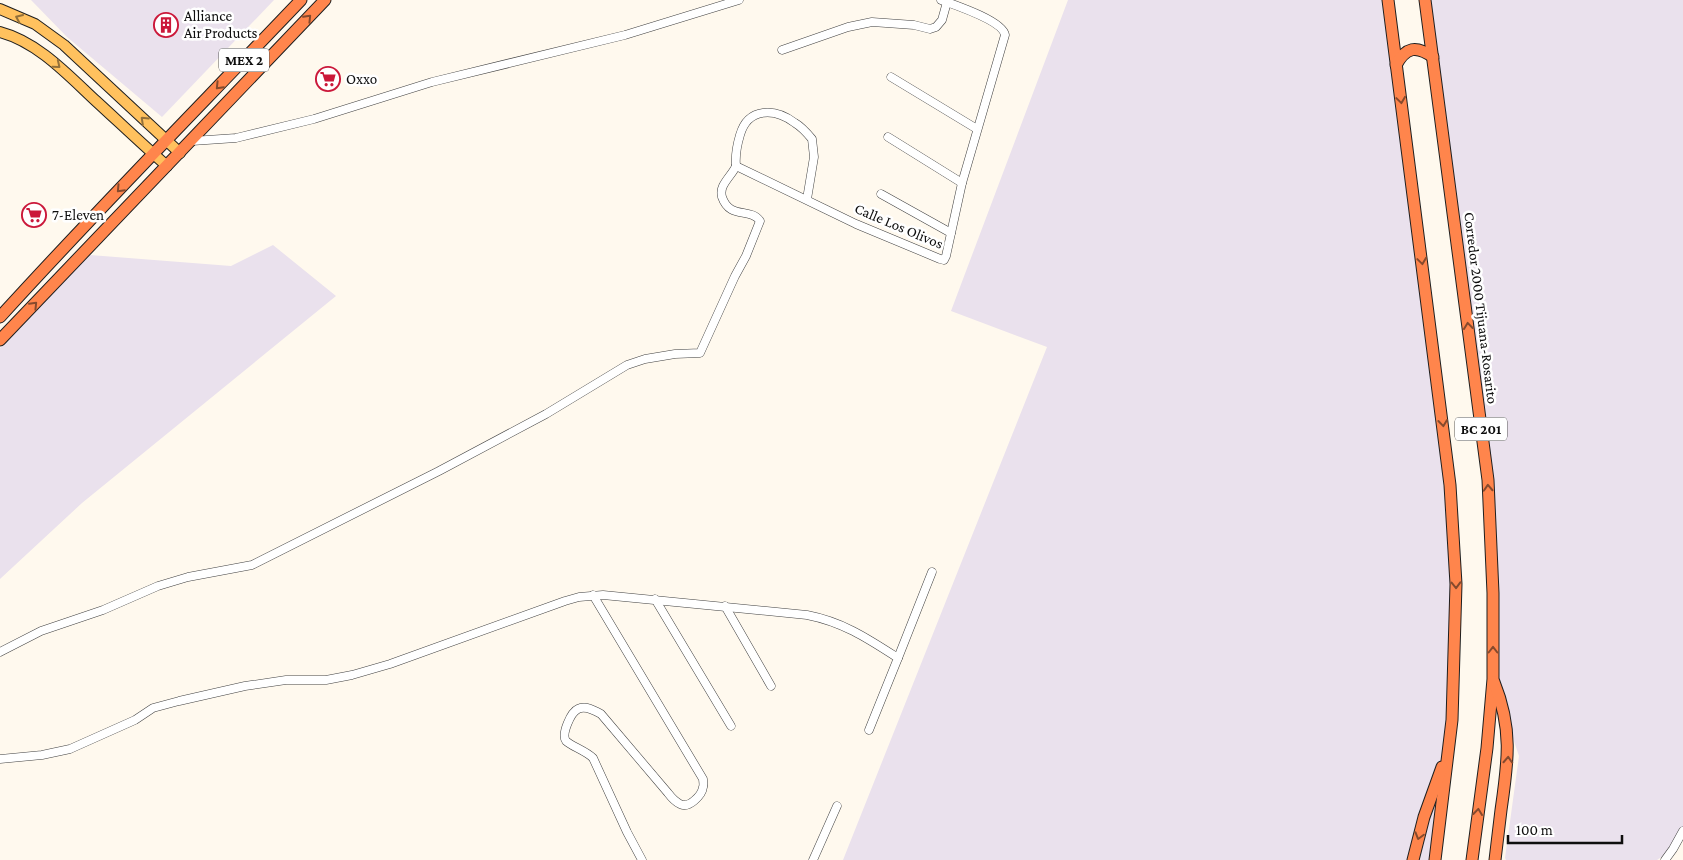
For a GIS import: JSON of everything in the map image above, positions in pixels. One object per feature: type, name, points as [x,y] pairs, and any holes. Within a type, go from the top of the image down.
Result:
[{"type":"highway","name":"MEX 2","points":[[0,317],[301,0]]},
{"type":"highway","name":"MEX 2","points":[[0,340],[325,0]]},
{"type":"highway","name":"BC 201","points":[[1388,0],[1450,485],[1456,584],[1452,720],[1435,860]]},
{"type":"highway","name":"Corredor 2000 Tijuana-Rosarito","points":[[1425,0],[1488,480],[1493,593],[1493,679],[1487,748],[1472,860]]},
{"type":"highway","points":[[1396,65],[1401,57],[1412,50],[1419,49],[1433,57]]},
{"type":"highway","points":[[1493,679],[1499,695],[1508,739],[1508,754],[1495,860]]},
{"type":"highway","points":[[1413,860],[1424,817],[1447,757]]},
{"type":"main road","points":[[0,9],[35,24],[64,45],[180,153]]},
{"type":"main road","points":[[0,32],[32,46],[57,65],[167,166]]},
{"type":"street","points":[[192,141],[236,138],[314,119],[432,82],[625,35],[739,0]]},
{"type":"street","points":[[782,50],[848,27],[872,22],[914,25],[930,29],[936,27],[942,20],[944,1]]},
{"type":"street","name":"Calle Los Olivos","points":[[736,166],[856,224],[942,260],[946,256],[962,182],[1005,35],[1003,30],[991,21],[944,1]]},
{"type":"street","points":[[890,77],[977,129]]},
{"type":"street","points":[[0,652],[41,631],[103,610],[158,586],[188,577],[252,565],[439,471],[546,414],[626,365],[645,359],[675,354],[700,353],[760,225],[757,217],[730,210],[724,203],[721,193],[723,186],[736,166],[735,157],[743,125],[752,116],[772,112],[784,116],[796,123],[812,139],[814,157],[807,199]]},
{"type":"street","points":[[888,137],[962,182]]},
{"type":"street","points":[[882,194],[951,233]]},
{"type":"street","points":[[869,730],[932,572]]},
{"type":"street","points":[[0,759],[42,755],[70,749],[135,720],[153,708],[179,701],[245,686],[286,680],[326,680],[352,676],[565,601],[593,595],[725,606],[827,619],[898,658]]},
{"type":"street","points":[[593,595],[703,779],[704,786],[701,793],[686,806],[680,804],[668,793],[600,714],[593,709],[583,708],[577,709],[573,713],[564,733],[565,738],[593,758],[642,860]]},
{"type":"street","points":[[655,599],[731,726]]},
{"type":"street","points":[[725,606],[771,686]]},
{"type":"street","points":[[813,860],[837,806]]},
{"type":"street","points":[[1665,860],[1683,830]]},
{"type":"shaded area","points":[[31,0],[274,0],[162,117],[67,37]]},
{"type":"shaded area","points":[[1068,0],[1388,0],[1450,485],[1452,720],[1435,860],[843,860],[1047,347],[951,311]]},
{"type":"shaded area","points":[[1424,0],[1683,0],[1683,829],[1673,849],[1657,860],[1506,860],[1505,858],[1519,756],[1493,679],[1488,480]]},
{"type":"shaded area","points":[[273,245],[336,296],[82,503],[0,579],[0,348],[90,255],[231,266]]},
{"type":"place","name":"Alliance Air Products","points":[[166,25]]},
{"type":"place","name":"Oxxo","points":[[328,79]]},
{"type":"place","name":"7-Eleven","points":[[34,215]]}]
